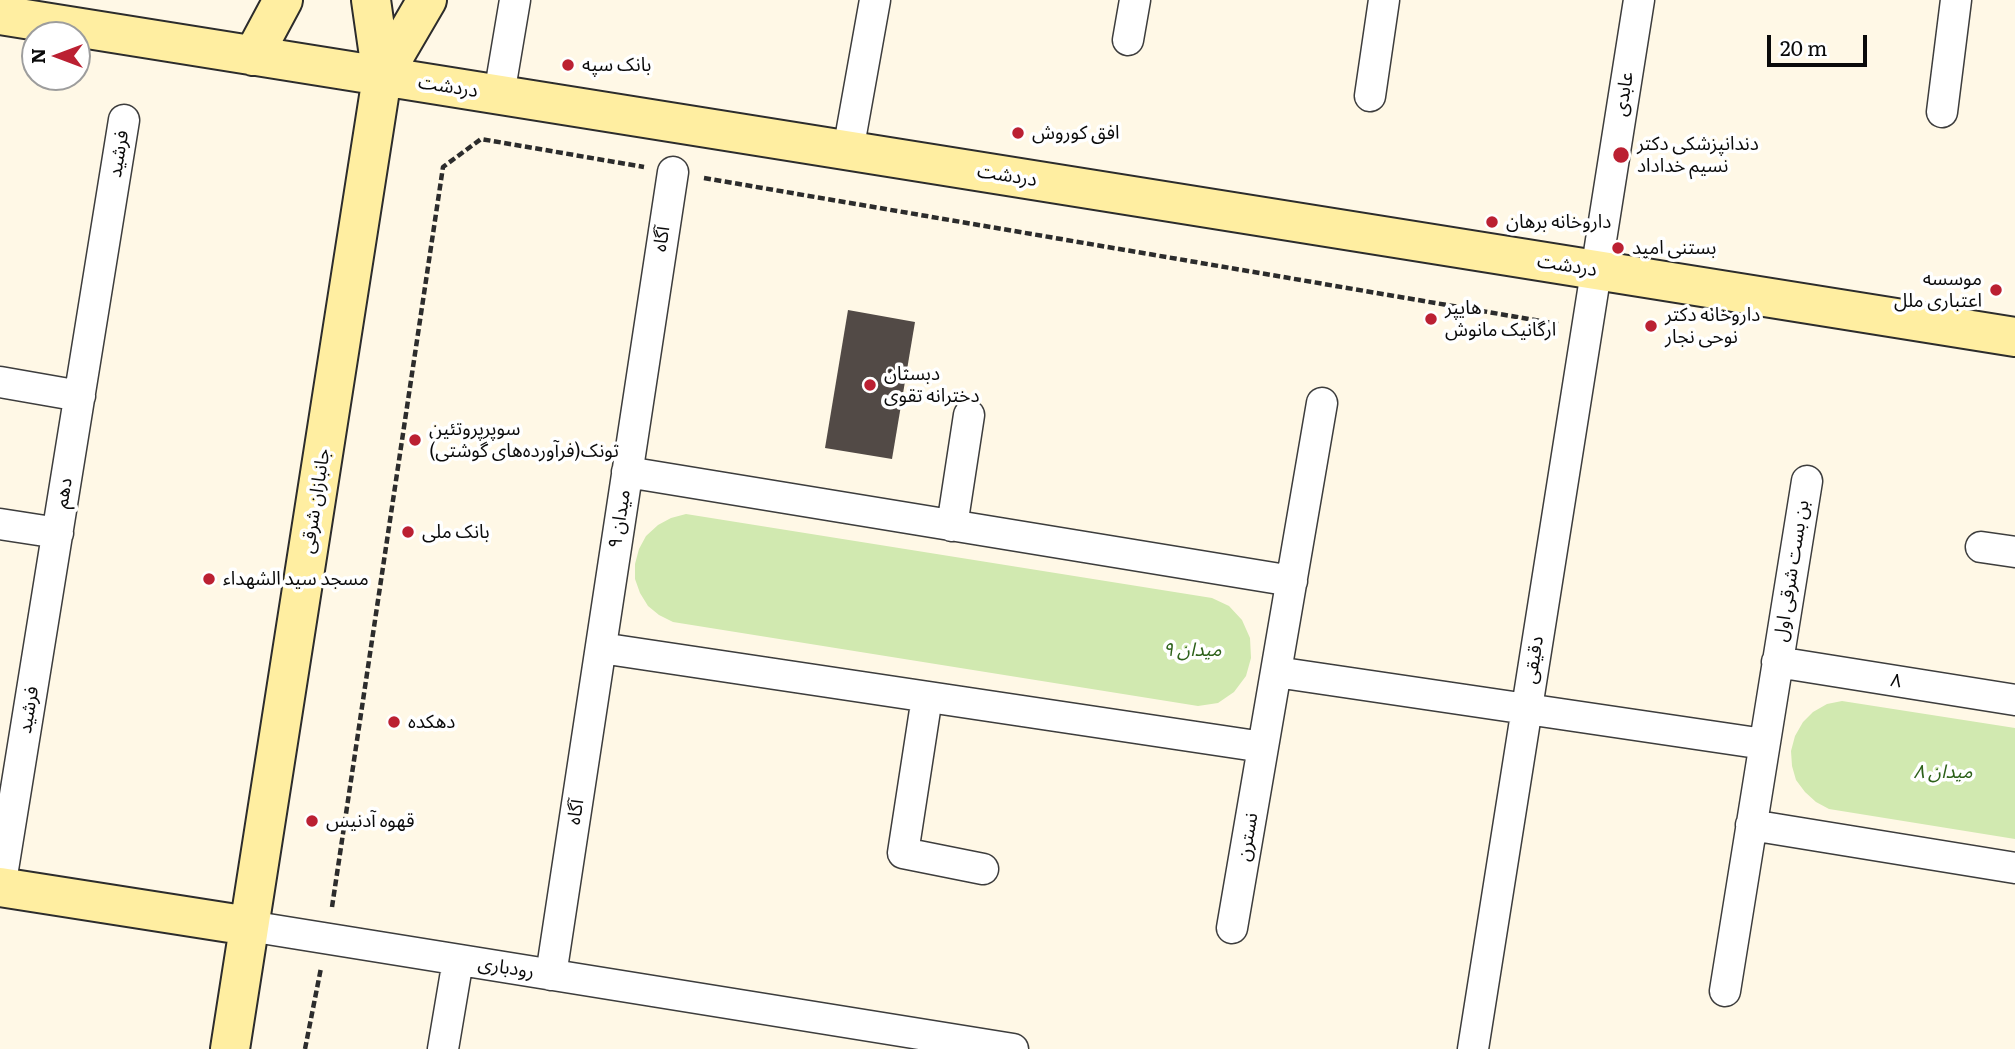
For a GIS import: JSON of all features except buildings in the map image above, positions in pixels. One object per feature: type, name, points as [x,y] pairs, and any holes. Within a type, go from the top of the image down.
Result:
[{"type":"main road","points":[[253,56],[283,0]]},
{"type":"main road","points":[[371,0],[382,77]]},
{"type":"main road","points":[[382,77],[427,0]]},
{"type":"main road","name":"دردشت","points":[[0,15],[2015,337]]},
{"type":"main road","name":"جانبازان شرقی","points":[[230,1049],[382,77]]},
{"type":"main road","name":"رودباری","points":[[0,887],[249,926]]},
{"type":"street","points":[[499,95],[514,0]]},
{"type":"street","points":[[848,151],[874,0]]},
{"type":"street","points":[[1128,40],[1135,0]]},
{"type":"street","points":[[1370,96],[1384,0]]},
{"type":"street","name":"عابدی","points":[[1595,270],[1639,0]]},
{"type":"street","points":[[1942,112],[1956,0]]},
{"type":"street","name":"فرشید","points":[[80,396],[124,120]]},
{"type":"street","name":"آگاه","points":[[627,472],[673,172]]},
{"type":"street","name":"دقیقی","points":[[1473,1049],[1595,270]]},
{"type":"street","points":[[0,382],[80,396]]},
{"type":"street","name":"دهم","points":[[0,524],[58,533],[80,396]]},
{"type":"street","points":[[601,648],[1263,747],[1322,403]]},
{"type":"street","points":[[953,526],[969,415]]},
{"type":"street","name":"میدان ۹","points":[[601,648],[627,472],[1292,581]]},
{"type":"street","name":"بن بست شرقی اول","points":[[1725,991],[1807,481]]},
{"type":"street","name":"فرشید","points":[[0,887],[58,533]]},
{"type":"street","points":[[1981,547],[2015,552]]},
{"type":"street","name":"آگاه","points":[[551,975],[601,648]]},
{"type":"street","name":"۸","points":[[1777,662],[2015,700]]},
{"type":"street","points":[[1276,672],[1764,744]]},
{"type":"street","points":[[927,697],[903,853],[983,869]]},
{"type":"street","name":"نسترن","points":[[1232,928],[1263,747]]},
{"type":"street","points":[[1751,825],[2015,868]]},
{"type":"street","name":"رودباری","points":[[249,926],[1013,1049]]},
{"type":"street","points":[[443,1049],[458,960]]},
{"type":"path","points":[[305,1049],[327,938],[443,167],[481,139],[1586,329]]},
{"type":"green space","name":"میدان ۹","points":[[686,514],[1212,598],[1229,606],[1242,620],[1250,638],[1251,658],[1246,676],[1234,692],[1218,703],[1198,706],[673,622],[648,606],[635,579],[635,564],[646,536],[658,525]]},
{"type":"green space","name":"میدان ۸","points":[[1842,701],[2015,728],[2015,839],[1829,809],[1816,802],[1796,780],[1791,751],[1795,736],[1813,712],[1827,704]]},
{"type":"place","name":"بانک سپه","points":[[568,65]]},
{"type":"place","name":"افق کوروش","points":[[1018,133]]},
{"type":"place","name":"دندانپزشکی دکتر نسیم خداداد","points":[[1621,155]]},
{"type":"place","name":"داروخانه برهان","points":[[1492,222]]},
{"type":"place","name":"بستنی امید","points":[[1618,248]]},
{"type":"place","name":"موسسه اعتباری ملل","points":[[1996,290]]},
{"type":"place","name":"هایپر ارگانیک مانوش","points":[[1431,319]]},
{"type":"place","name":"داروخانه دکتر نوحی نجار","points":[[1651,326]]},
{"type":"place","name":"دبستان دخترانه تقوی","points":[[870,385]]},
{"type":"place","name":"سوپرپروتئین تونک(فرآورده‌های گوشتی)","points":[[415,440]]},
{"type":"place","name":"بانک ملی","points":[[408,532]]},
{"type":"place","name":"مسجد سید الشهداء","points":[[209,579]]},
{"type":"place","name":"دهکده","points":[[394,722]]},
{"type":"place","name":"قهوه آدنیس","points":[[312,821]]}]
